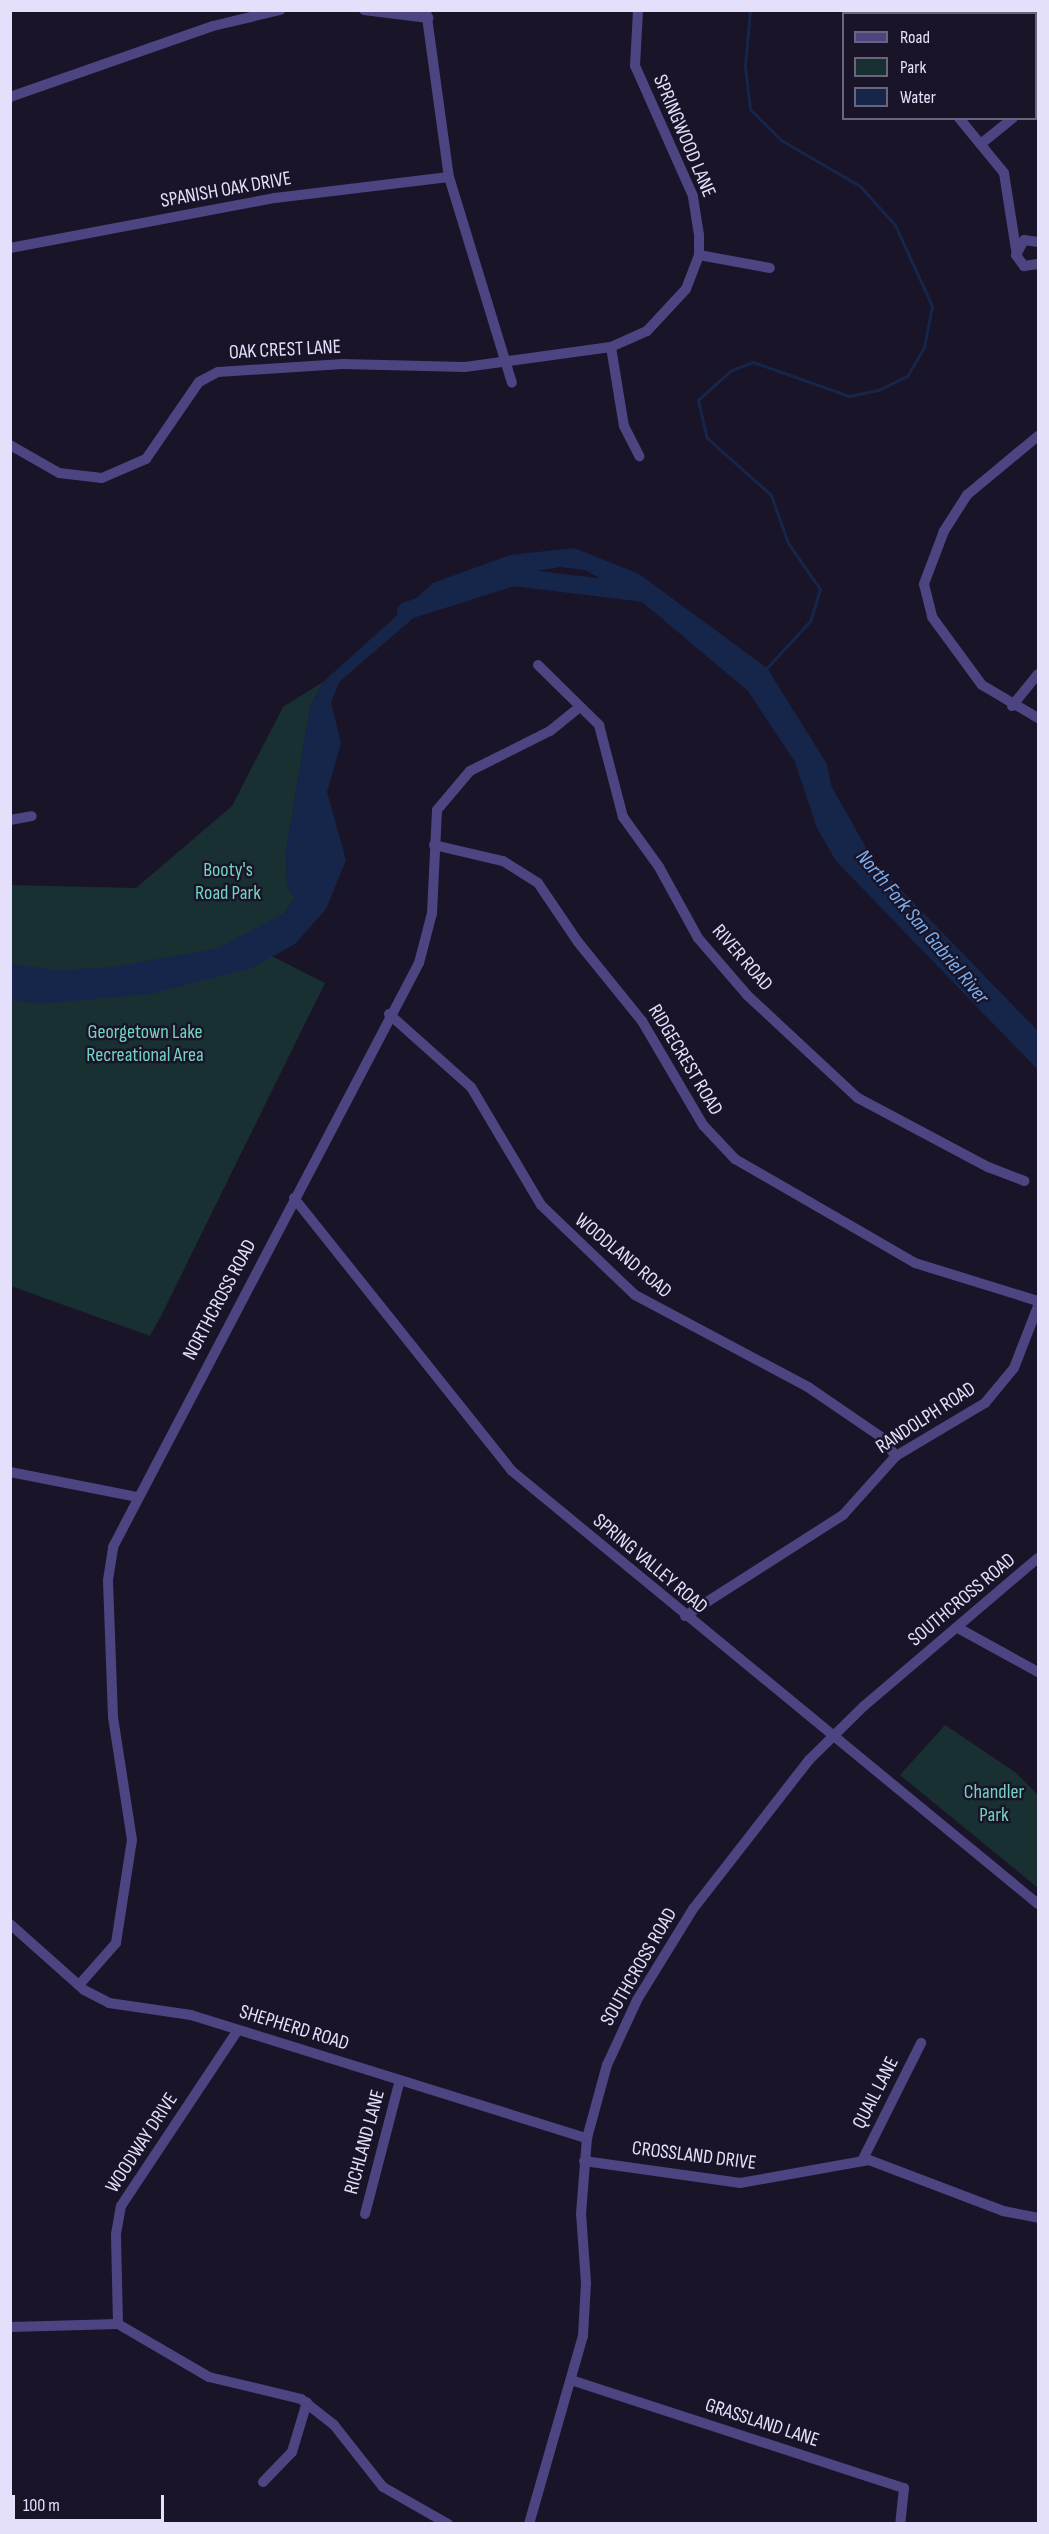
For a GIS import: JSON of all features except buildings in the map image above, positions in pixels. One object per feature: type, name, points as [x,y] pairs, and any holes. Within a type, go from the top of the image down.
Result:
[{"type":"street","points":[[10,97],[213,26],[280,10]]},
{"type":"street","points":[[364,10],[428,14],[449,177],[512,382]]},
{"type":"street","name":"SPRINGWOOD LANE","points":[[508,363],[611,347],[663,319],[686,289],[699,255],[693,196],[635,66],[638,10]]},
{"type":"street","points":[[961,120],[982,143],[1004,173],[1016,250],[1024,266],[1038,264]]},
{"type":"street","points":[[982,143],[1011,120]]},
{"type":"street","name":"SPANISH OAK DRIVE","points":[[10,248],[275,198],[449,177]]},
{"type":"street","points":[[1016,250],[1024,240],[1038,242]]},
{"type":"street","points":[[699,255],[770,268]]},
{"type":"street","points":[[611,347],[624,426],[639,456]]},
{"type":"street","name":"OAK CREST LANE","points":[[10,445],[59,473],[102,478],[146,459],[199,382],[218,372],[508,363]]},
{"type":"street","points":[[1038,436],[967,495],[944,531],[924,584],[928,609],[964,663],[994,696],[1038,718]]},
{"type":"street","name":"RIVER ROAD","points":[[538,665],[599,725],[623,817],[659,867],[698,938],[747,995],[858,1098],[988,1167],[1024,1180]]},
{"type":"street","points":[[1012,706],[1038,674]]},
{"type":"street","name":"NORTHCROSS ROAD","points":[[79,1985],[116,1943],[130,1857],[132,1823],[114,1736],[108,1580],[113,1547],[426,943],[437,810],[470,771],[550,731],[580,707]]},
{"type":"street","points":[[10,820],[32,816]]},
{"type":"street","name":"RIDGECREST ROAD","points":[[434,846],[503,861],[538,883],[578,942],[642,1021],[708,1133],[735,1159],[915,1263],[1038,1301]]},
{"type":"street","name":"WOODLAND ROAD","points":[[389,1014],[471,1087],[541,1205],[636,1296],[808,1387],[881,1437],[896,1456]]},
{"type":"street","name":"SPRING VALLEY ROAD","points":[[294,1198],[512,1471],[685,1616],[1038,1904]]},
{"type":"street","name":"RANDOLPH ROAD","points":[[685,1616],[843,1515],[896,1456],[1003,1386],[1038,1306]]},
{"type":"street","points":[[10,1472],[138,1497]]},
{"type":"street","name":"SOUTHCROSS ROAD","points":[[530,2523],[574,2381],[586,2310],[584,2161],[587,2138],[621,2032],[668,1946],[831,1736],[1038,1558]]},
{"type":"street","points":[[958,1628],[1038,1672]]},
{"type":"street","name":"SHEPHERD ROAD","points":[[10,1924],[79,1985],[109,2004],[173,2011],[587,2138]]},
{"type":"street","name":"WOODWAY DRIVE","points":[[118,2324],[116,2234],[121,2206],[238,2030]]},
{"type":"street","name":"QUAIL LANE","points":[[862,2159],[921,2043]]},
{"type":"street","name":"RICHLAND LANE","points":[[365,2214],[400,2080]]},
{"type":"street","points":[[862,2159],[1003,2211],[1038,2218]]},
{"type":"street","name":"CROSSLAND DRIVE","points":[[584,2161],[741,2183],[786,2178],[862,2159]]},
{"type":"street","points":[[10,2327],[118,2324],[209,2377],[269,2388],[307,2402],[334,2425],[383,2487],[448,2523]]},
{"type":"street","name":"GRASSLAND LANE","points":[[574,2381],[904,2488],[900,2523]]},
{"type":"street","points":[[263,2482],[292,2452],[307,2402]]},
{"type":"green space","name":"Georgetown Lake Recreational Area","points":[[323,682],[310,707],[286,851],[287,885],[295,898],[285,913],[238,939],[325,983],[161,1316],[150,1336],[11,1286],[11,885],[136,888],[232,806],[283,707]]},
{"type":"green space","name":"Chandler Park","points":[[945,1725],[1015,1772],[1038,1795],[1038,1888],[900,1775]]},
{"type":"water","points":[[574,548],[639,574],[767,668],[827,764],[839,826],[1038,1031],[1038,1070],[836,861],[817,828],[795,762],[748,691],[640,600],[585,570],[560,567],[486,579],[439,596],[339,682],[331,703],[341,743],[327,792],[346,860],[326,909],[295,944],[252,968],[151,994],[38,1004],[11,1000],[11,964],[58,970],[113,967],[215,949],[285,913],[295,898],[287,885],[286,851],[310,707],[323,682],[433,583],[510,555]]},
{"type":"waterway","points":[[750,10],[745,66],[750,109],[781,140],[860,186],[895,225],[932,306],[924,347],[907,376],[878,390],[849,396],[753,362],[730,371],[698,400],[707,438],[771,495],[788,543],[820,589],[810,621],[765,670]]},
{"type":"waterway","name":"North Fork San Gabriel River","points":[[406,611],[513,577],[645,593]]},
{"type":"waterway","name":"North Fork San Gabriel River","points":[[823,790],[861,857]]},
{"type":"park label","name":"Booty's Road Park","points":[[228,882]]}]
